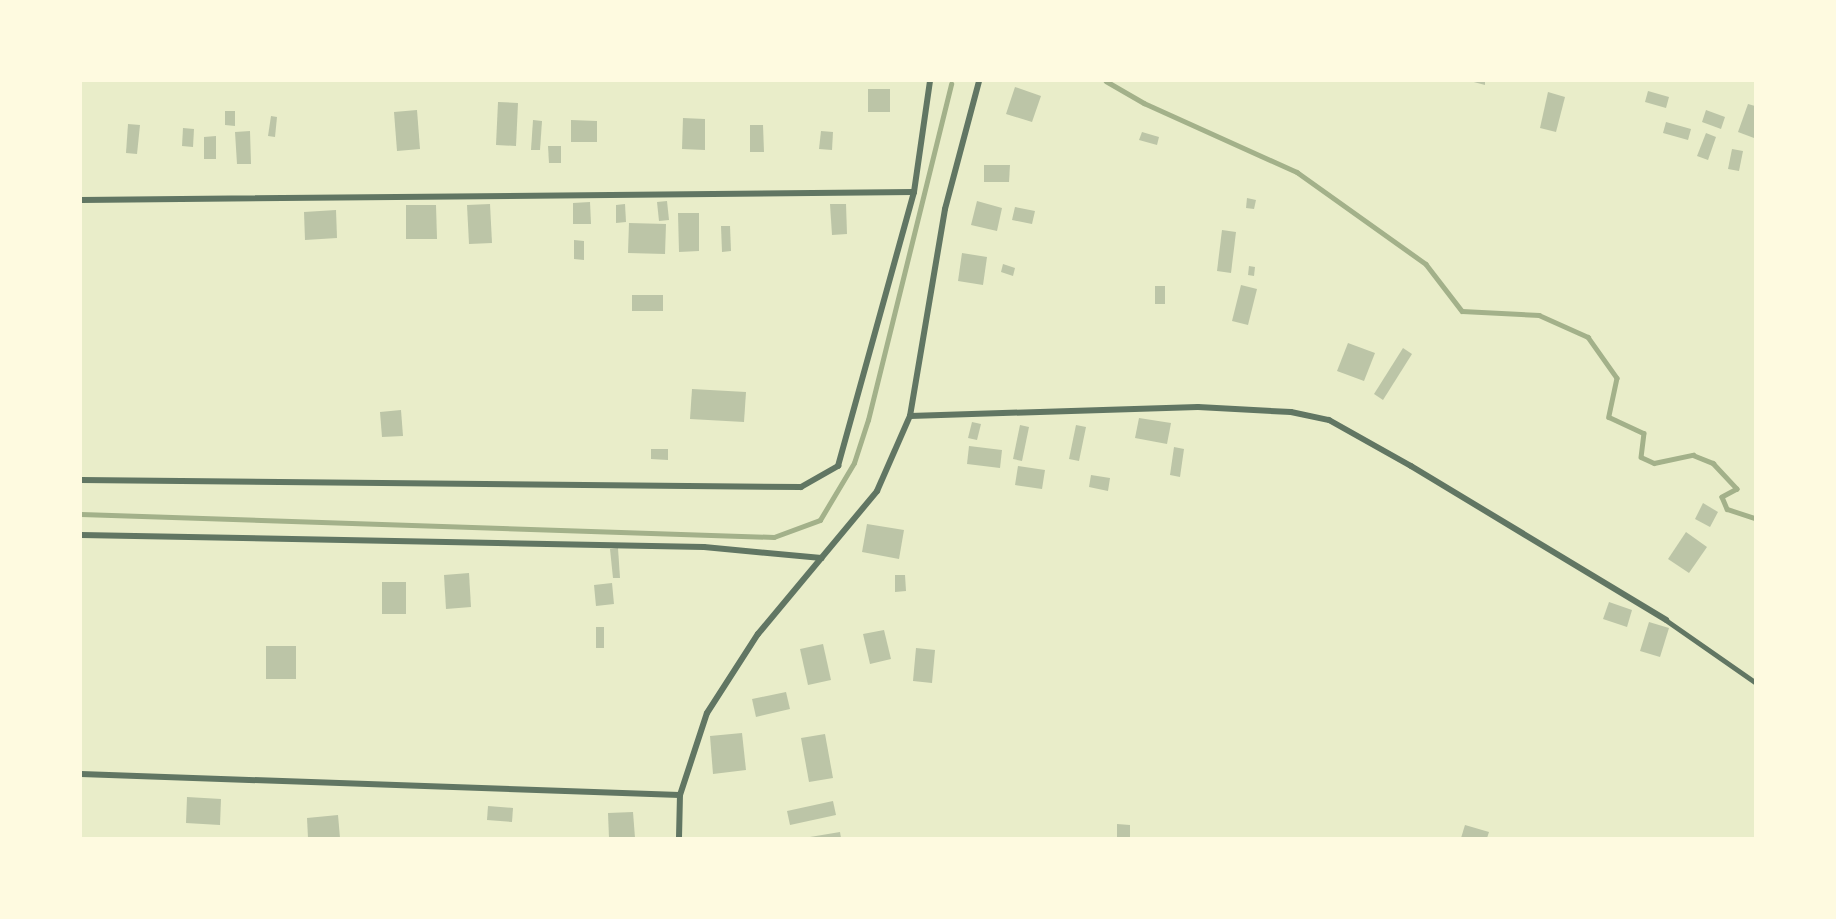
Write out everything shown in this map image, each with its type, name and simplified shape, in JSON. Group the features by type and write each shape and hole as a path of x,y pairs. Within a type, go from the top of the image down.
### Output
{"street":[{"path":"81,480 801,487 838,466 914,192 930,81"},
{"path":"679,838 680,795 706,713 758,634 877,491 910,416 945,208 979,81"},
{"path":"81,200 914,192"},
{"path":"910,416 1198,407 1291,411 1329,420 1411,466 1666,620"},
{"path":"81,535 704,547 821,558"},
{"path":"81,774 680,795"}],"lane":[{"path":"1666,620 1755,682"}],"building":[{"path":"1470,81 1485,81 1485,85"},
{"path":"1015,87 1041,96 1032,122 1006,114"},
{"path":"868,89 890,89 890,112 868,112"},
{"path":"1648,91 1669,97 1666,108 1645,102"},
{"path":"1548,92 1565,97 1556,132 1540,128"},
{"path":"498,102 518,103 516,146 496,145"},
{"path":"1748,104 1755,106 1754,138 1738,132"},
{"path":"417,110 420,149 397,151 394,112"},
{"path":"1706,110 1725,117 1721,129 1702,122"},
{"path":"225,111 235,111 235,126 225,125"},
{"path":"271,116 277,117 275,137 268,136"},
{"path":"683,118 705,119 705,150 682,149"},
{"path":"533,120 542,121 540,150 531,150"},
{"path":"571,120 597,121 597,142 571,142"},
{"path":"1666,122 1691,129 1688,140 1663,133"},
{"path":"128,124 140,125 137,154 126,153"},
{"path":"750,125 763,125 764,152 750,152"},
{"path":"183,128 194,129 193,147 182,146"},
{"path":"250,131 251,164 237,164 235,132"},
{"path":"821,131 833,132 832,150 819,149"},
{"path":"1142,132 1159,137 1157,145 1139,140"},
{"path":"1706,133 1716,137 1708,160 1697,156"},
{"path":"216,136 216,159 204,159 204,137"},
{"path":"548,146 561,146 561,163 549,163"},
{"path":"1732,149 1743,151 1739,171 1728,169"},
{"path":"984,165 1010,165 1009,182 984,182"},
{"path":"1247,198 1256,200 1254,209 1246,208"},
{"path":"667,201 669,220 659,221 657,202"},
{"path":"977,201 1002,208 997,231 971,225"},
{"path":"590,202 591,224 573,224 573,203"},
{"path":"490,204 492,243 469,244 467,205"},
{"path":"625,204 626,222 616,223 616,205"},
{"path":"830,204 846,204 847,234 832,235"},
{"path":"406,205 436,205 437,239 406,239"},
{"path":"1015,207 1035,211 1032,224 1012,220"},
{"path":"336,210 337,238 305,240 304,212"},
{"path":"678,213 699,213 699,251 679,252"},
{"path":"629,223 666,224 665,254 628,253"},
{"path":"721,226 730,226 731,251 722,252"},
{"path":"1222,230 1236,232 1231,273 1217,271"},
{"path":"574,240 584,241 584,260 574,259"},
{"path":"962,253 987,257 983,285 958,281"},
{"path":"1003,264 1015,268 1013,276 1001,272"},
{"path":"1249,266 1255,267 1254,276 1248,275"},
{"path":"1241,285 1257,289 1248,325 1232,321"},
{"path":"1155,286 1165,286 1165,304 1155,304"},
{"path":"632,295 663,295 663,311 632,311"},
{"path":"1348,343 1375,353 1364,381 1337,371"},
{"path":"1403,348 1412,354 1383,400 1374,394"},
{"path":"692,389 746,392 744,422 690,419"},
{"path":"401,410 403,436 382,437 380,412"},
{"path":"1139,418 1171,423 1167,444 1135,438"},
{"path":"972,422 981,424 977,440 968,438"},
{"path":"1020,425 1029,427 1022,461 1013,459"},
{"path":"1076,425 1086,427 1079,461 1069,459"},
{"path":"969,446 1002,450 1000,468 967,464"},
{"path":"1174,447 1184,449 1180,477 1170,475"},
{"path":"651,449 668,449 668,460 651,459"},
{"path":"1018,466 1045,470 1042,489 1015,485"},
{"path":"1091,475 1110,478 1108,491 1089,487"},
{"path":"1703,503 1718,512 1710,527 1695,519"},
{"path":"867,524 904,530 899,559 862,552"},
{"path":"1686,532 1707,547 1689,573 1668,559"},
{"path":"618,548 620,578 613,578 610,549"},
{"path":"469,573 471,607 446,609 444,575"},
{"path":"895,575 905,575 906,591 895,592"},
{"path":"382,582 406,582 406,614 382,614"},
{"path":"612,583 614,604 596,606 594,585"},
{"path":"1609,602 1632,610 1627,627 1603,619"},
{"path":"1649,622 1669,628 1660,657 1640,651"},
{"path":"596,627 604,627 604,648 596,648"},
{"path":"884,630 891,659 870,664 863,634"},
{"path":"823,644 831,680 808,685 800,649"},
{"path":"266,646 296,646 296,679 266,679"},
{"path":"916,648 935,650 932,683 913,681"},
{"path":"786,692 790,709 756,717 752,699"},
{"path":"742,733 746,770 713,774 710,736"},
{"path":"825,734 833,778 809,782 801,738"},
{"path":"187,797 221,799 220,825 186,823"},
{"path":"833,801 836,815 790,825 787,811"},
{"path":"488,806 513,808 512,822 487,820"},
{"path":"633,812 635,838 609,838 608,813"},
{"path":"338,815 340,838 308,838 307,818"},
{"path":"1117,824 1130,825 1130,838 1117,838"},
{"path":"1465,825 1489,832 1487,838 1461,838"},
{"path":"840,832 841,838 810,838 810,837"}],"waterway":[{"path":"1106,81 1144,103 1297,172 1426,264 1462,311 1539,315 1588,337 1617,378 1609,417 1644,433 1641,457 1654,463 1693,455 1713,463 1737,489 1722,497 1727,509 1755,518"},
{"path":"81,514 774,537 820,520 854,463 868,420 951,84"}]}
